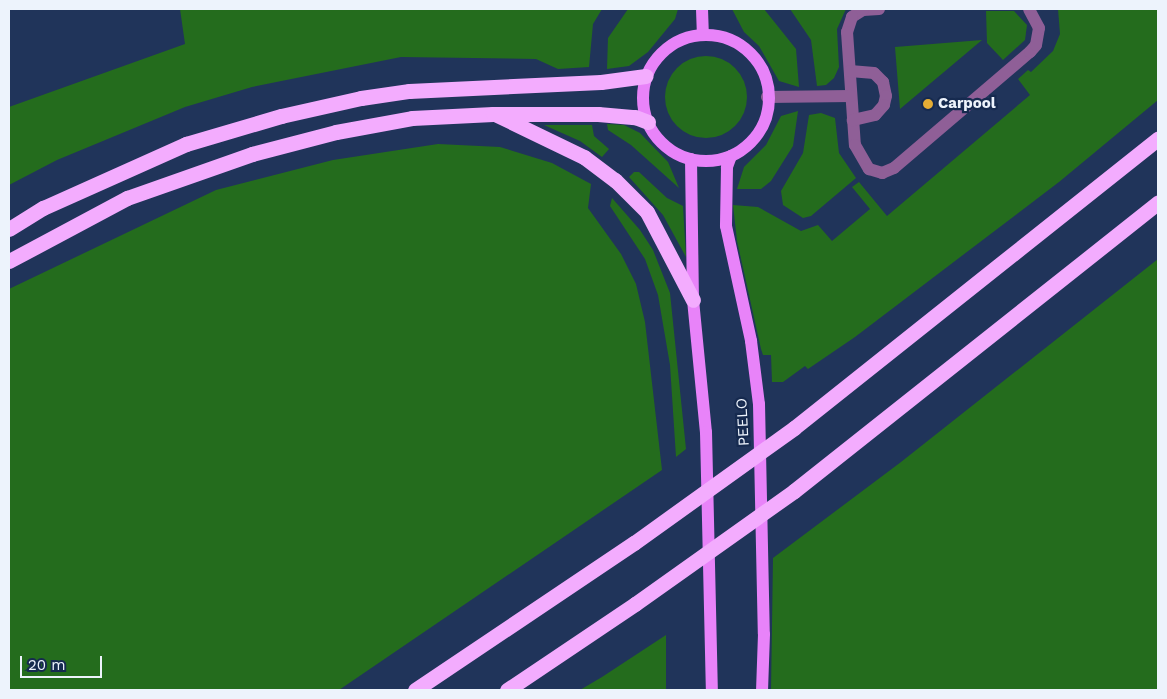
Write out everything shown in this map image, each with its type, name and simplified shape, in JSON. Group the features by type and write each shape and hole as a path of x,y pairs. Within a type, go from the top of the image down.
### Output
{"highway":[{"path":"9,229 43,208 186,144 281,116 361,98 409,91 601,82 646,76"},
{"path":"493,114 584,157 615,180 647,212 693,300"},
{"path":"9,261 127,198 252,154 336,132 412,118 493,114 598,114 635,117 648,122"},
{"path":"415,690 634,543 794,428 1158,138"},
{"path":"508,690 635,604 794,491 1158,202"}],"main road":[{"path":"702,9 703,34"},
{"path":"703,34 728,38 748,50 761,66 767,97 766,113 759,130 747,145 731,156 712,161 691,159 674,152 658,139 648,122 643,105 646,76 666,50 680,40 703,34"},
{"name":"PEELO","path":"731,156 727,167 726,226 751,341 759,404 764,634 762,690"},
{"path":"691,159 693,300 706,432 712,690"}],"lane":[{"path":"878,9 863,10 848,25 855,145 868,169 882,174 894,168 1036,45 1039,28 1029,9"},
{"path":"850,71 874,73 883,82 886,96 884,105 875,115 853,120"},
{"path":"767,97 851,96"}],"green space":[{"path":"180,9 602,9 593,24 589,67 558,69 536,59 401,57 252,87 185,107 57,160 9,185 9,107 185,44"},
{"path":"628,9 678,9 675,19 648,52 629,66 607,69 608,38"},
{"path":"732,9 764,9 796,49 799,87 779,81 759,46 744,32"},
{"path":"790,9 846,9 837,29 839,67 834,78 826,85 817,86 811,40"},
{"path":"1058,9 1158,9 1158,100 1059,182 855,337 808,369 805,366 783,382 772,382 771,355 763,355 761,349 737,241 733,205 758,207 801,231 818,225 832,241 870,209 852,187 859,182 887,216 1030,95 1018,79 1028,70 1031,72 1053,51 1060,34"},
{"path":"986,11 1014,11 1027,25 1025,40 1003,60 987,43"},
{"path":"982,40 900,109 895,47"},
{"path":"706,56 722,59 735,68 744,81 747,97 744,113 735,126 722,135 706,138 690,135 677,126 668,113 665,97 668,81 677,68 690,59"},
{"path":"798,111 793,146 771,181 761,189 737,189 744,167 766,145 781,116"},
{"path":"821,113 835,118 839,153 856,178 811,216 803,218 783,205 781,191 803,153 809,115"},
{"path":"607,124 624,125 640,133 668,162 679,188 631,145 608,130"},
{"path":"544,125 592,125 594,136 609,149 602,157 580,141"},
{"path":"438,144 500,147 552,163 591,184 588,208 621,254 636,284 645,322 662,470 339,690 9,690 9,289 216,190 333,160"},
{"path":"634,172 639,172 667,198 683,206 686,257 663,215 629,177"},
{"path":"612,198 640,230 653,250 670,293 686,449 676,457 670,365 658,295 645,259 610,206"},
{"path":"1158,259 1158,690 771,690 773,558 901,462"},
{"path":"666,635 666,690 580,690 602,677"}],"place":[{"name":"Carpool","path":"928,104"}]}
